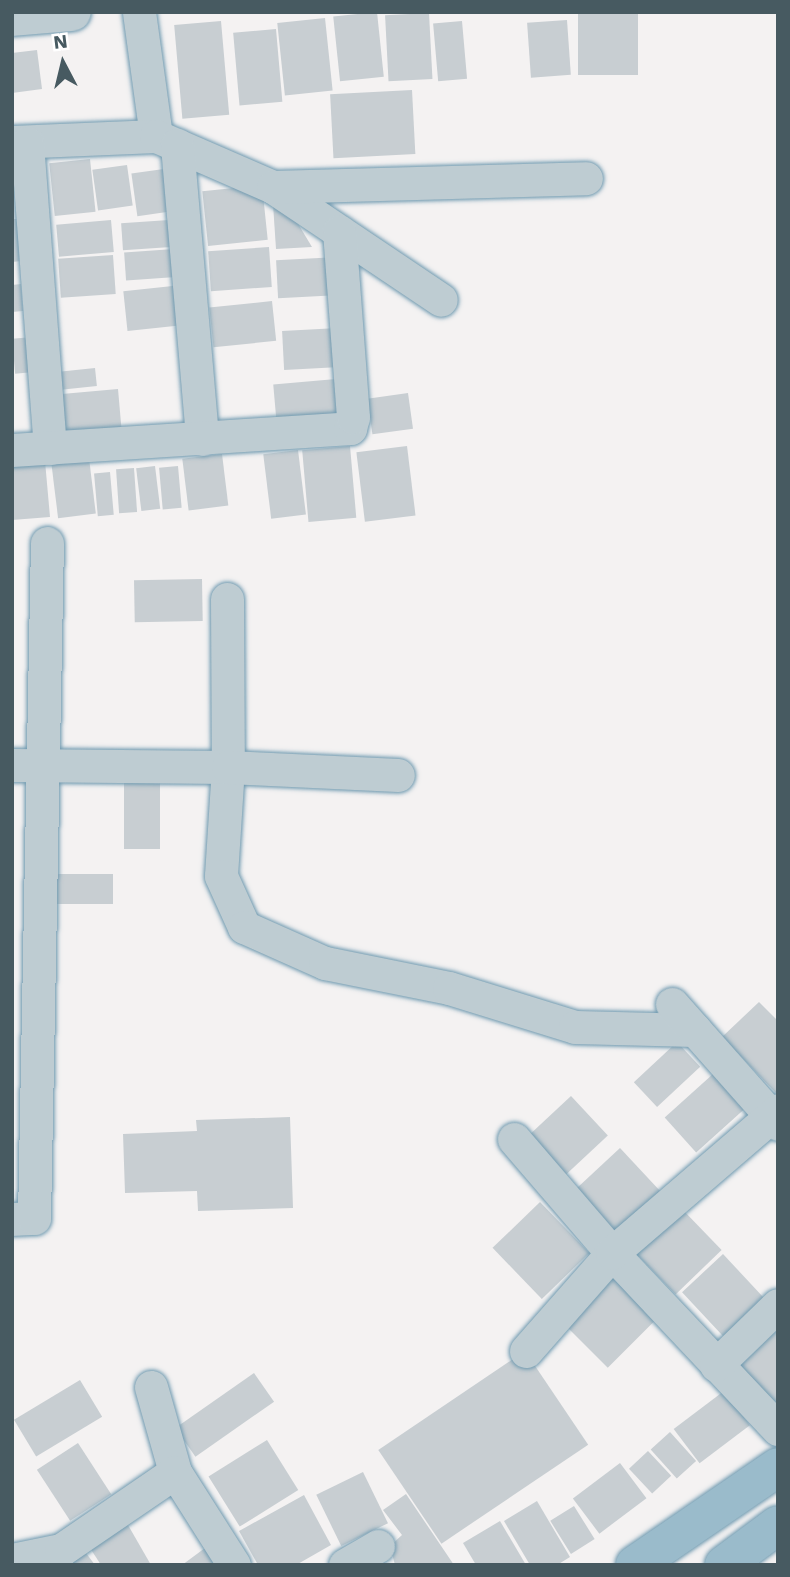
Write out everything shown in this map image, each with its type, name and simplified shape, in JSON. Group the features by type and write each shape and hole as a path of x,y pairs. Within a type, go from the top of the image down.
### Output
{"highway":[{"path":"635,1565 778,1467"},
{"path":"725,1564 778,1525"}],"street":[{"path":"12,18 72,12"},
{"path":"139,12 166,140 202,439"},
{"path":"50,447 20,143 166,140 273,187 442,300"},
{"path":"273,187 586,178"},
{"path":"12,450 350,428 353,418 339,233"},
{"path":"12,1219 33,1218 27,766 47,542"},
{"path":"227,599 228,767 221,876 244,927 325,963 449,988 575,1027 695,1030"},
{"path":"27,766 228,767 398,775"},
{"path":"526,1350 612,1253 776,1117 672,1004"},
{"path":"514,1139 612,1253 778,1429"},
{"path":"716,1365 778,1305"},
{"path":"151,1387 175,1472 234,1565"},
{"path":"12,1560 61,1550 175,1472"},
{"path":"345,1565 377,1546"}],"building":[{"path":"377,12 384,77 340,81 333,17"},
{"path":"578,12 638,12 638,75 578,75"},
{"path":"429,13 432,79 389,81 385,15"},
{"path":"325,18 333,91 285,96 277,23"},
{"path":"567,20 571,75 531,78 527,23"},
{"path":"221,21 229,115 182,119 174,25"},
{"path":"462,21 467,79 438,81 433,24"},
{"path":"276,29 282,102 240,105 233,33"},
{"path":"37,50 42,89 12,93 12,53"},
{"path":"412,90 415,154 333,158 330,94"},
{"path":"90,159 96,212 55,216 49,163"},
{"path":"127,165 133,206 98,210 92,170"},
{"path":"171,168 177,211 137,216 131,174"},
{"path":"262,185 268,240 208,246 202,191"},
{"path":"273,204 294,217 312,247 276,249"},
{"path":"12,219 18,219 21,261 12,262"},
{"path":"111,220 114,252 59,257 56,225"},
{"path":"169,220 171,247 123,250 121,223"},
{"path":"269,247 272,287 211,291 208,251"},
{"path":"174,249 176,277 126,280 124,252"},
{"path":"113,255 116,294 61,298 58,259"},
{"path":"338,257 340,295 278,298 276,260"},
{"path":"21,284 23,311 12,312 12,285"},
{"path":"182,285 186,325 128,331 123,291"},
{"path":"272,301 276,341 214,347 209,308"},
{"path":"338,328 340,367 284,370 282,331"},
{"path":"33,337 36,372 15,374 12,339"},
{"path":"95,368 97,386 61,390 59,372"},
{"path":"336,379 340,421 277,426 273,384"},
{"path":"118,389 122,435 63,440 59,394"},
{"path":"408,393 413,429 372,434 367,399"},
{"path":"350,446 356,518 308,522 302,450"},
{"path":"407,446 416,515 365,522 356,452"},
{"path":"298,450 306,515 271,519 263,454"},
{"path":"222,454 228,506 189,510 182,459"},
{"path":"89,458 96,514 58,518 51,463"},
{"path":"45,461 50,517 12,520 12,465"},
{"path":"155,466 160,509 141,511 136,468"},
{"path":"178,466 182,508 163,509 159,468"},
{"path":"134,468 137,512 119,513 116,469"},
{"path":"110,472 114,515 98,516 94,473"},
{"path":"202,579 203,621 135,622 134,580"},
{"path":"124,782 160,782 160,849 124,849"},
{"path":"53,874 113,874 113,904 53,904"},
{"path":"759,1002 778,1021 778,1095 722,1037"},
{"path":"677,1042 700,1067 657,1107 634,1082"},
{"path":"713,1074 744,1109 696,1152 665,1117"},
{"path":"571,1096 608,1135 565,1176 528,1136"},
{"path":"290,1117 293,1208 198,1211 197,1191 125,1193 123,1134 197,1131 196,1120"},
{"path":"620,1148 666,1197 613,1246 567,1197"},
{"path":"540,1202 589,1253 542,1299 493,1248"},
{"path":"682,1209 722,1250 676,1294 636,1253"},
{"path":"723,1254 765,1299 724,1338 682,1292"},
{"path":"612,1266 661,1315 608,1368 559,1319"},
{"path":"776,1331 778,1333 778,1405 740,1366"},
{"path":"525,1351 588,1445 441,1544 378,1450"},
{"path":"254,1373 274,1402 195,1457 175,1428"},
{"path":"80,1380 102,1417 36,1457 14,1420"},
{"path":"724,1391 750,1425 700,1463 674,1429"},
{"path":"670,1432 696,1461 677,1478 651,1449"},
{"path":"267,1440 298,1490 240,1527 208,1477"},
{"path":"78,1443 111,1494 70,1521 37,1470"},
{"path":"648,1451 671,1476 652,1494 629,1469"},
{"path":"620,1463 646,1498 599,1534 573,1499"},
{"path":"363,1472 388,1523 341,1546 316,1495"},
{"path":"406,1494 454,1565 395,1565 390,1546 402,1535 383,1510"},
{"path":"304,1495 331,1545 296,1565 258,1565 239,1531"},
{"path":"537,1501 570,1557 557,1565 530,1565 504,1521"},
{"path":"574,1506 595,1539 571,1554 550,1521"},
{"path":"500,1521 526,1565 476,1565 463,1543"},
{"path":"128,1525 151,1565 101,1565 90,1548"},
{"path":"205,1548 217,1565 182,1565"},
{"path":"86,1553 95,1565 69,1565"}]}
